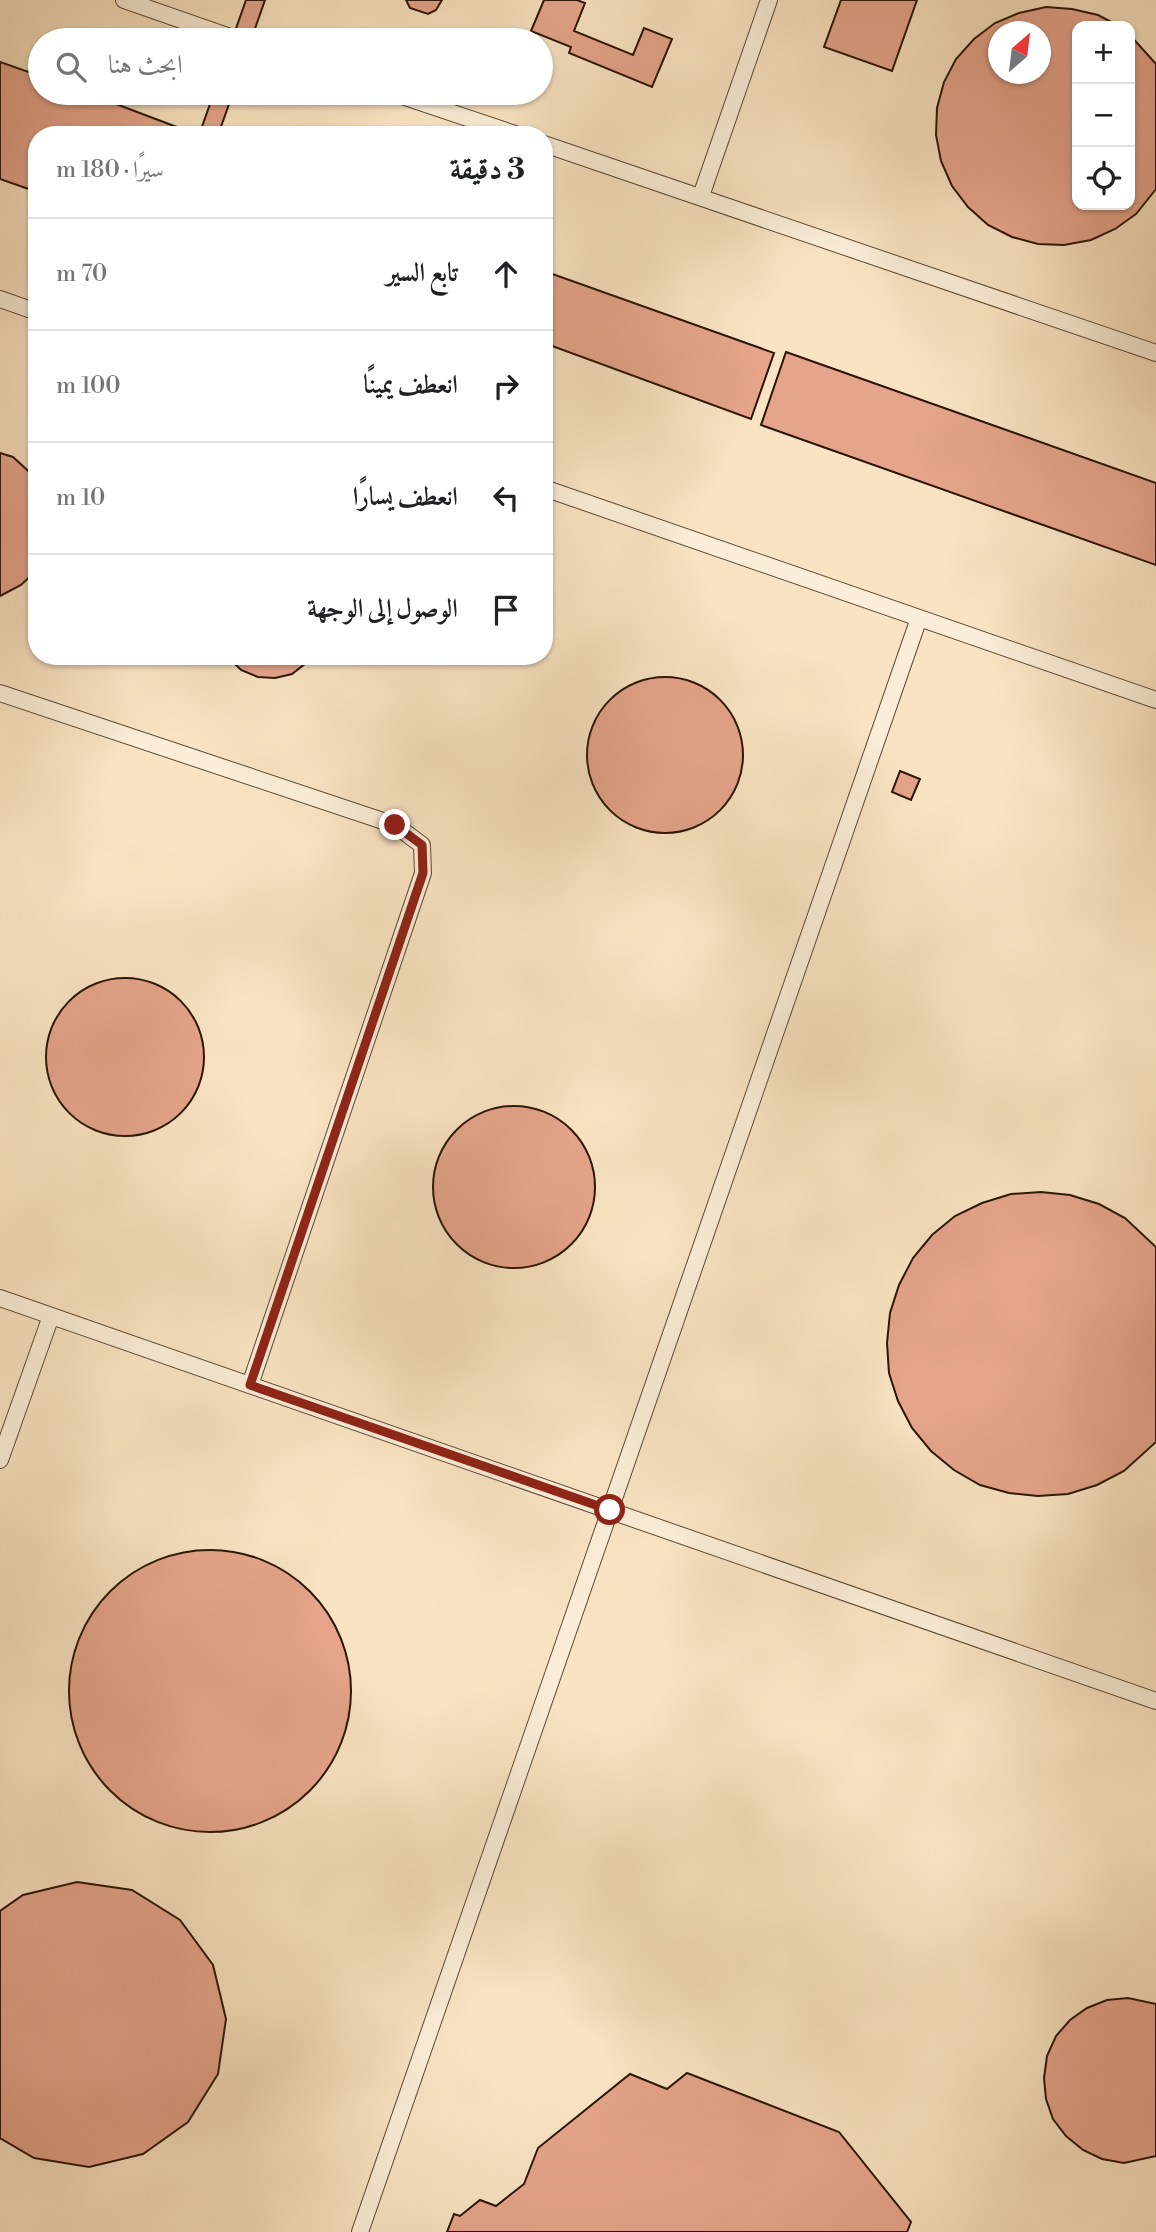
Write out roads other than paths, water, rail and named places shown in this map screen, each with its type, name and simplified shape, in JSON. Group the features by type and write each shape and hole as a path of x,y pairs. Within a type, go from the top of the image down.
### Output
{"lane":[{"path":"124,0 204,28"},
{"path":"701,196 769,0"},
{"path":"429,105 491,126"},
{"path":"553,147 1156,353"},
{"path":"0,299 28,309"},
{"path":"553,491 1156,700"},
{"path":"360,2232 919,618"},
{"path":"0,694 395,825 422,845 423,873 250,1385"},
{"path":"0,1298 1156,1701"},
{"path":"0,1461 51,1316"}]}
